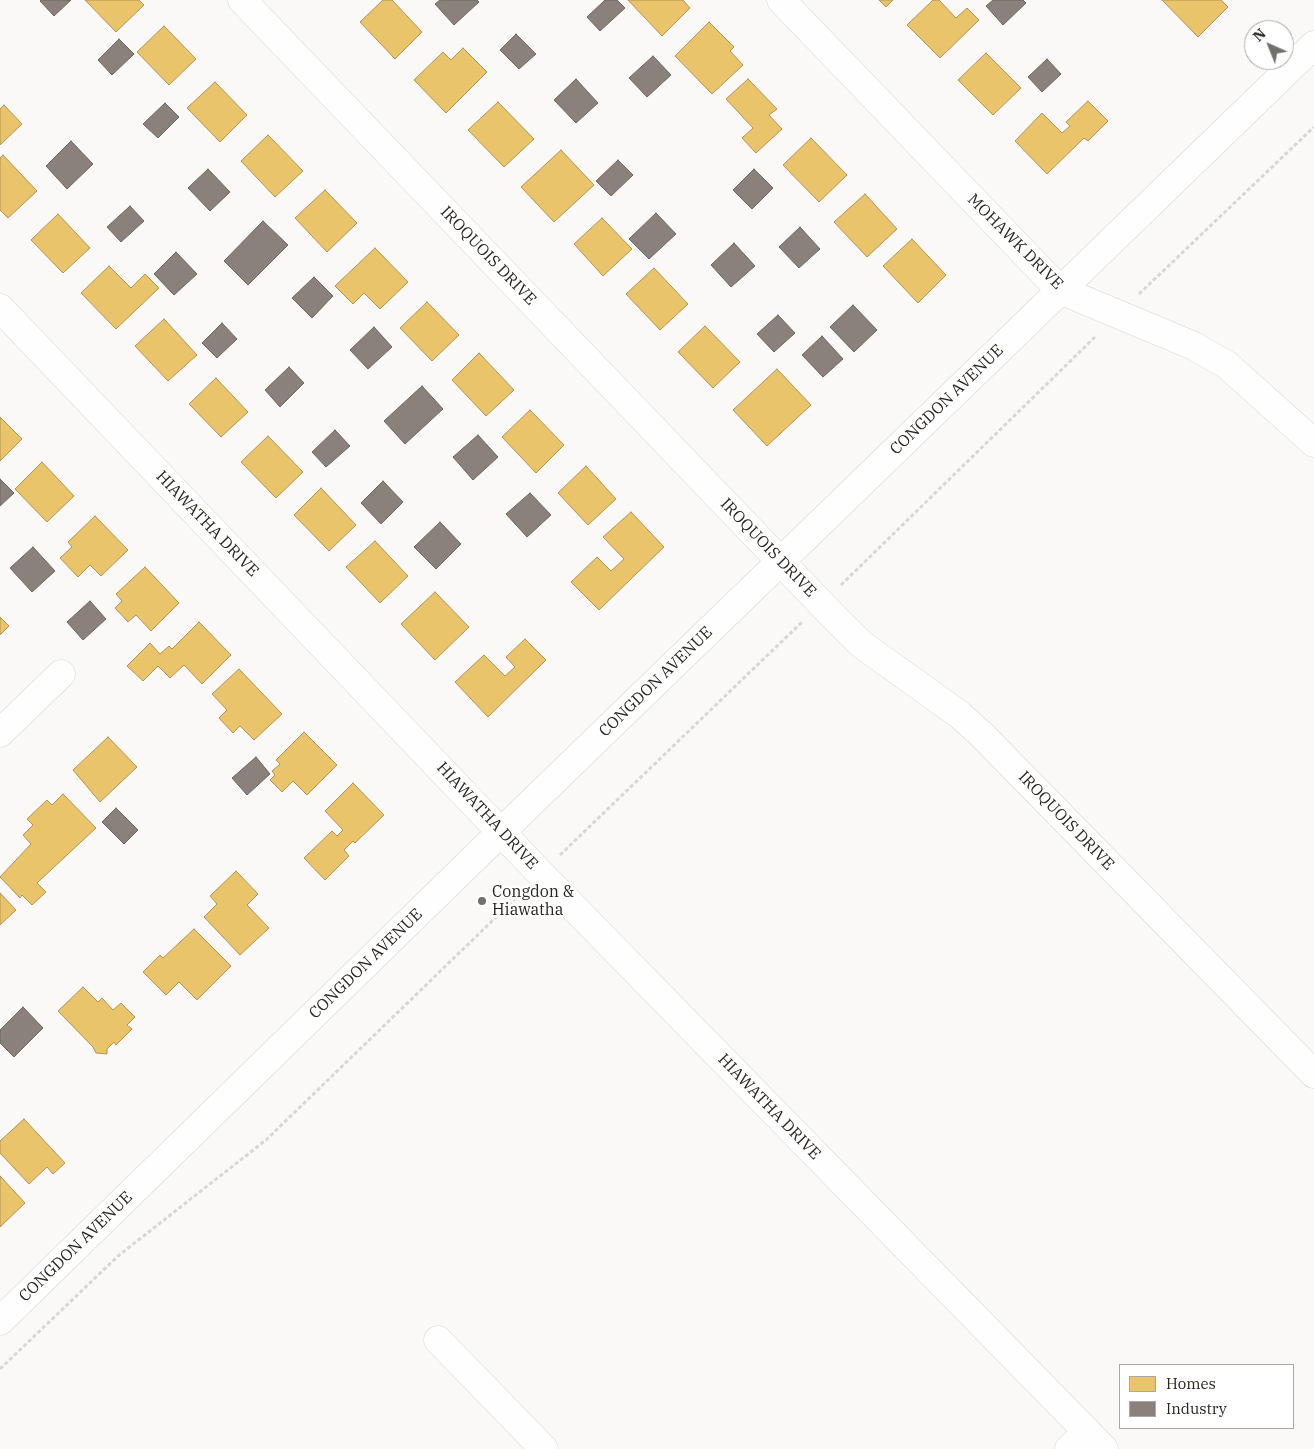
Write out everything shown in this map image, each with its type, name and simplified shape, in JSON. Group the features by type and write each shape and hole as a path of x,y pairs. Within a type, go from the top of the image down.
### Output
{"street":[{"name":"IROQUOIS DRIVE","path":"242,0 862,644 960,715 982,735 1314,1074"},
{"name":"MOHAWK DRIVE","path":"781,0 1060,290 1194,346 1227,365 1314,443"},
{"name":"CONGDON AVENUE","path":"0,1320 114,1212 502,831 1314,45"},
{"name":"HIAWATHA DRIVE","path":"0,308 1087,1443"},
{"path":"0,733 61,674"},
{"path":"438,1340 544,1449"}],"path":[{"path":"1137,296 1314,127"},
{"path":"836,589 1093,339"},
{"path":"561,854 803,621"},
{"path":"0,1369 118,1256 266,1140 518,896"}],"building: Homes":[{"path":"85,0 139,0 144,5 116,32"},
{"path":"383,0 392,0 422,32 395,59 360,22"},
{"path":"628,0 683,0 690,8 662,36"},
{"path":"879,0 893,0 886,7"},
{"path":"933,0 939,0 956,18 967,8 979,20 940,58 907,25"},
{"path":"1162,0 1221,0 1228,7 1198,37"},
{"path":"709,22 734,47 730,51 743,65 712,94 675,56"},
{"path":"164,26 196,59 169,85 137,52"},
{"path":"463,48 487,72 446,113 414,80 443,52 451,60"},
{"path":"986,53 1021,88 993,115 958,80"},
{"path":"748,79 777,109 769,115 782,129 756,153 742,138 753,128 726,99"},
{"path":"215,82 247,115 220,142 187,108"},
{"path":"1088,101 1108,121 1088,141 1084,138 1047,174 1015,141 1042,113 1062,133 1070,126 1066,122"},
{"path":"498,102 534,139 504,167 468,130"},
{"path":"4,105 22,124 0,145 0,109"},
{"path":"268,135 303,171 275,197 241,161"},
{"path":"811,138 847,175 819,202 783,165"},
{"path":"561,150 594,185 554,222 521,187"},
{"path":"3,155 37,191 8,218 0,210 0,158"},
{"path":"325,190 357,223 327,252 295,218"},
{"path":"865,194 897,229 867,257 834,222"},
{"path":"58,214 90,248 63,273 31,240"},
{"path":"602,218 632,249 603,276 574,244"},
{"path":"912,239 946,275 918,303 883,266"},
{"path":"375,248 408,282 380,309 364,293 353,304 335,286"},
{"path":"109,266 131,288 145,274 159,288 116,329 81,293"},
{"path":"654,268 688,304 660,330 626,294"},
{"path":"427,302 459,335 432,361 400,328"},
{"path":"164,319 197,355 168,381 135,346"},
{"path":"705,326 740,362 713,388 678,352"},
{"path":"479,353 514,390 486,416 452,380"},
{"path":"777,369 811,405 767,446 733,410"},
{"path":"216,378 248,412 221,437 189,404"},
{"path":"530,410 564,445 536,473 502,437"},
{"path":"0,417 22,439 0,461"},
{"path":"268,436 303,472 276,498 241,462"},
{"path":"42,462 74,496 47,522 15,489"},
{"path":"586,466 616,499 588,525 558,493"},
{"path":"321,488 356,525 329,551 294,515"},
{"path":"631,512 664,547 599,610 571,582 597,557 611,571 624,559 603,537"},
{"path":"95,516 128,550 101,576 90,565 78,577 60,558 72,547 68,542"},
{"path":"375,541 408,576 380,603 346,567"},
{"path":"145,567 179,603 151,631 136,615 128,622 115,608 122,601 116,594"},
{"path":"435,592 469,627 435,660 401,624"},
{"path":"0,617 9,626 0,635"},
{"path":"199,622 231,655 202,684 184,665 170,678 158,666 143,681 127,666 150,643 160,654 169,646 172,649"},
{"path":"525,639 546,660 488,717 455,682 484,655 505,676 515,667 506,657"},
{"path":"239,669 282,714 254,740 240,726 233,733 219,718 227,710 212,694"},
{"path":"304,732 337,765 307,795 293,781 282,792 270,780 275,775 272,771 280,764 276,760"},
{"path":"108,737 137,767 100,802 73,770"},
{"path":"353,783 384,815 355,843 353,841 344,850 349,856 325,880 304,858 332,831 337,836 343,830 325,811"},
{"path":"63,794 96,828 37,883 46,892 32,905 22,895 20,898 0,877 31,844 23,835 33,825 27,819 47,800 52,805"},
{"path":"236,871 258,894 247,905 269,928 240,955 204,917 217,904 210,896"},
{"path":"0,893 16,910 0,925"},
{"path":"194,929 231,966 197,1000 179,982 166,995 143,972 160,955 163,958"},
{"path":"83,987 98,1002 102,998 113,1010 121,1003 135,1017 127,1025 132,1029 116,1045 114,1042 107,1049 107,1054 96,1053 93,1047 58,1011"},
{"path":"24,1119 65,1163 53,1174 47,1167 29,1184 0,1153 0,1141"},
{"path":"0,1176 25,1203 0,1227"}],"building: Industry":[{"path":"41,0 71,0 54,16"},
{"path":"440,0 477,0 479,2 454,25 435,4"},
{"path":"605,0 617,0 625,8 600,31 587,17"},
{"path":"993,0 1023,0 1026,3 1003,25 986,6"},
{"path":"516,34 536,54 519,69 500,50"},
{"path":"119,39 134,54 112,75 98,60"},
{"path":"653,56 671,75 647,97 629,78"},
{"path":"1047,59 1061,74 1042,92 1028,77"},
{"path":"576,79 598,103 576,123 554,100"},
{"path":"165,103 179,117 158,138 143,124"},
{"path":"71,141 93,164 67,189 46,166"},
{"path":"618,160 633,175 611,196 596,181"},
{"path":"208,169 230,192 210,211 188,188"},
{"path":"754,169 773,188 752,209 733,190"},
{"path":"130,206 144,221 121,242 107,227"},
{"path":"656,213 676,234 649,259 629,239"},
{"path":"263,221 288,245 248,285 224,261"},
{"path":"800,227 820,249 799,268 779,247"},
{"path":"734,243 755,266 731,287 711,265"},
{"path":"176,252 197,274 174,295 154,274"},
{"path":"314,277 333,296 312,318 292,298"},
{"path":"853,305 877,330 854,352 830,327"},
{"path":"778,315 795,333 774,352 757,334"},
{"path":"222,323 237,339 217,358 202,343"},
{"path":"374,327 392,347 368,369 350,350"},
{"path":"822,336 843,359 823,377 802,355"},
{"path":"289,367 304,383 280,407 265,390"},
{"path":"422,386 443,409 405,444 384,421"},
{"path":"335,430 350,446 326,467 312,452"},
{"path":"478,435 498,457 473,480 453,457"},
{"path":"0,479 14,493 0,506"},
{"path":"383,481 403,502 381,524 361,503"},
{"path":"530,493 551,515 527,537 506,514"},
{"path":"440,522 461,544 436,569 414,547"},
{"path":"33,547 55,571 32,592 10,568"},
{"path":"90,601 106,619 83,640 67,622"},
{"path":"256,757 270,774 247,795 232,778"},
{"path":"116,808 138,830 124,844 102,822"},
{"path":"23,1007 43,1028 14,1057 0,1043 0,1030"}],"place":[{"name":"Congdon & Hiawatha","path":"482,901"}]}
